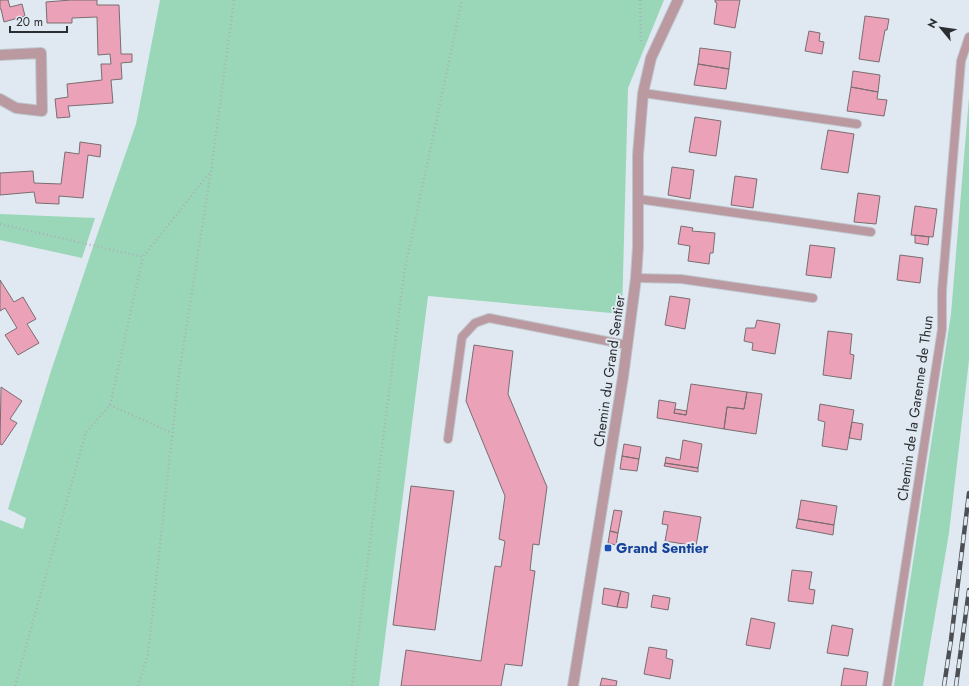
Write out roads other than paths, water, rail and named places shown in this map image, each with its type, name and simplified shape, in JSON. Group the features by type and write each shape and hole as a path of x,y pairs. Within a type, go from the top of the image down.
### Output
{"street":[{"name":"Chemin du Grand Sentier","path":"573,686 623,377 636,278 638,247 638,155 643,93 651,58 678,0"},
{"path":"0,54 41,53 42,110 16,108 0,99"}],"lane":[{"name":"Chemin de la Garenne de Thun","path":"887,686 942,329 942,291 961,61 969,37"},
{"path":"643,93 857,124"},
{"path":"638,199 871,232"},
{"path":"636,278 681,279 813,298"},
{"path":"448,439 462,337 475,323 489,318 627,345"}],"railway":[{"path":"944,686 969,493"},
{"path":"956,686 969,590"}],"place":[{"name":"Grand Sentier","path":"608,548"}]}
